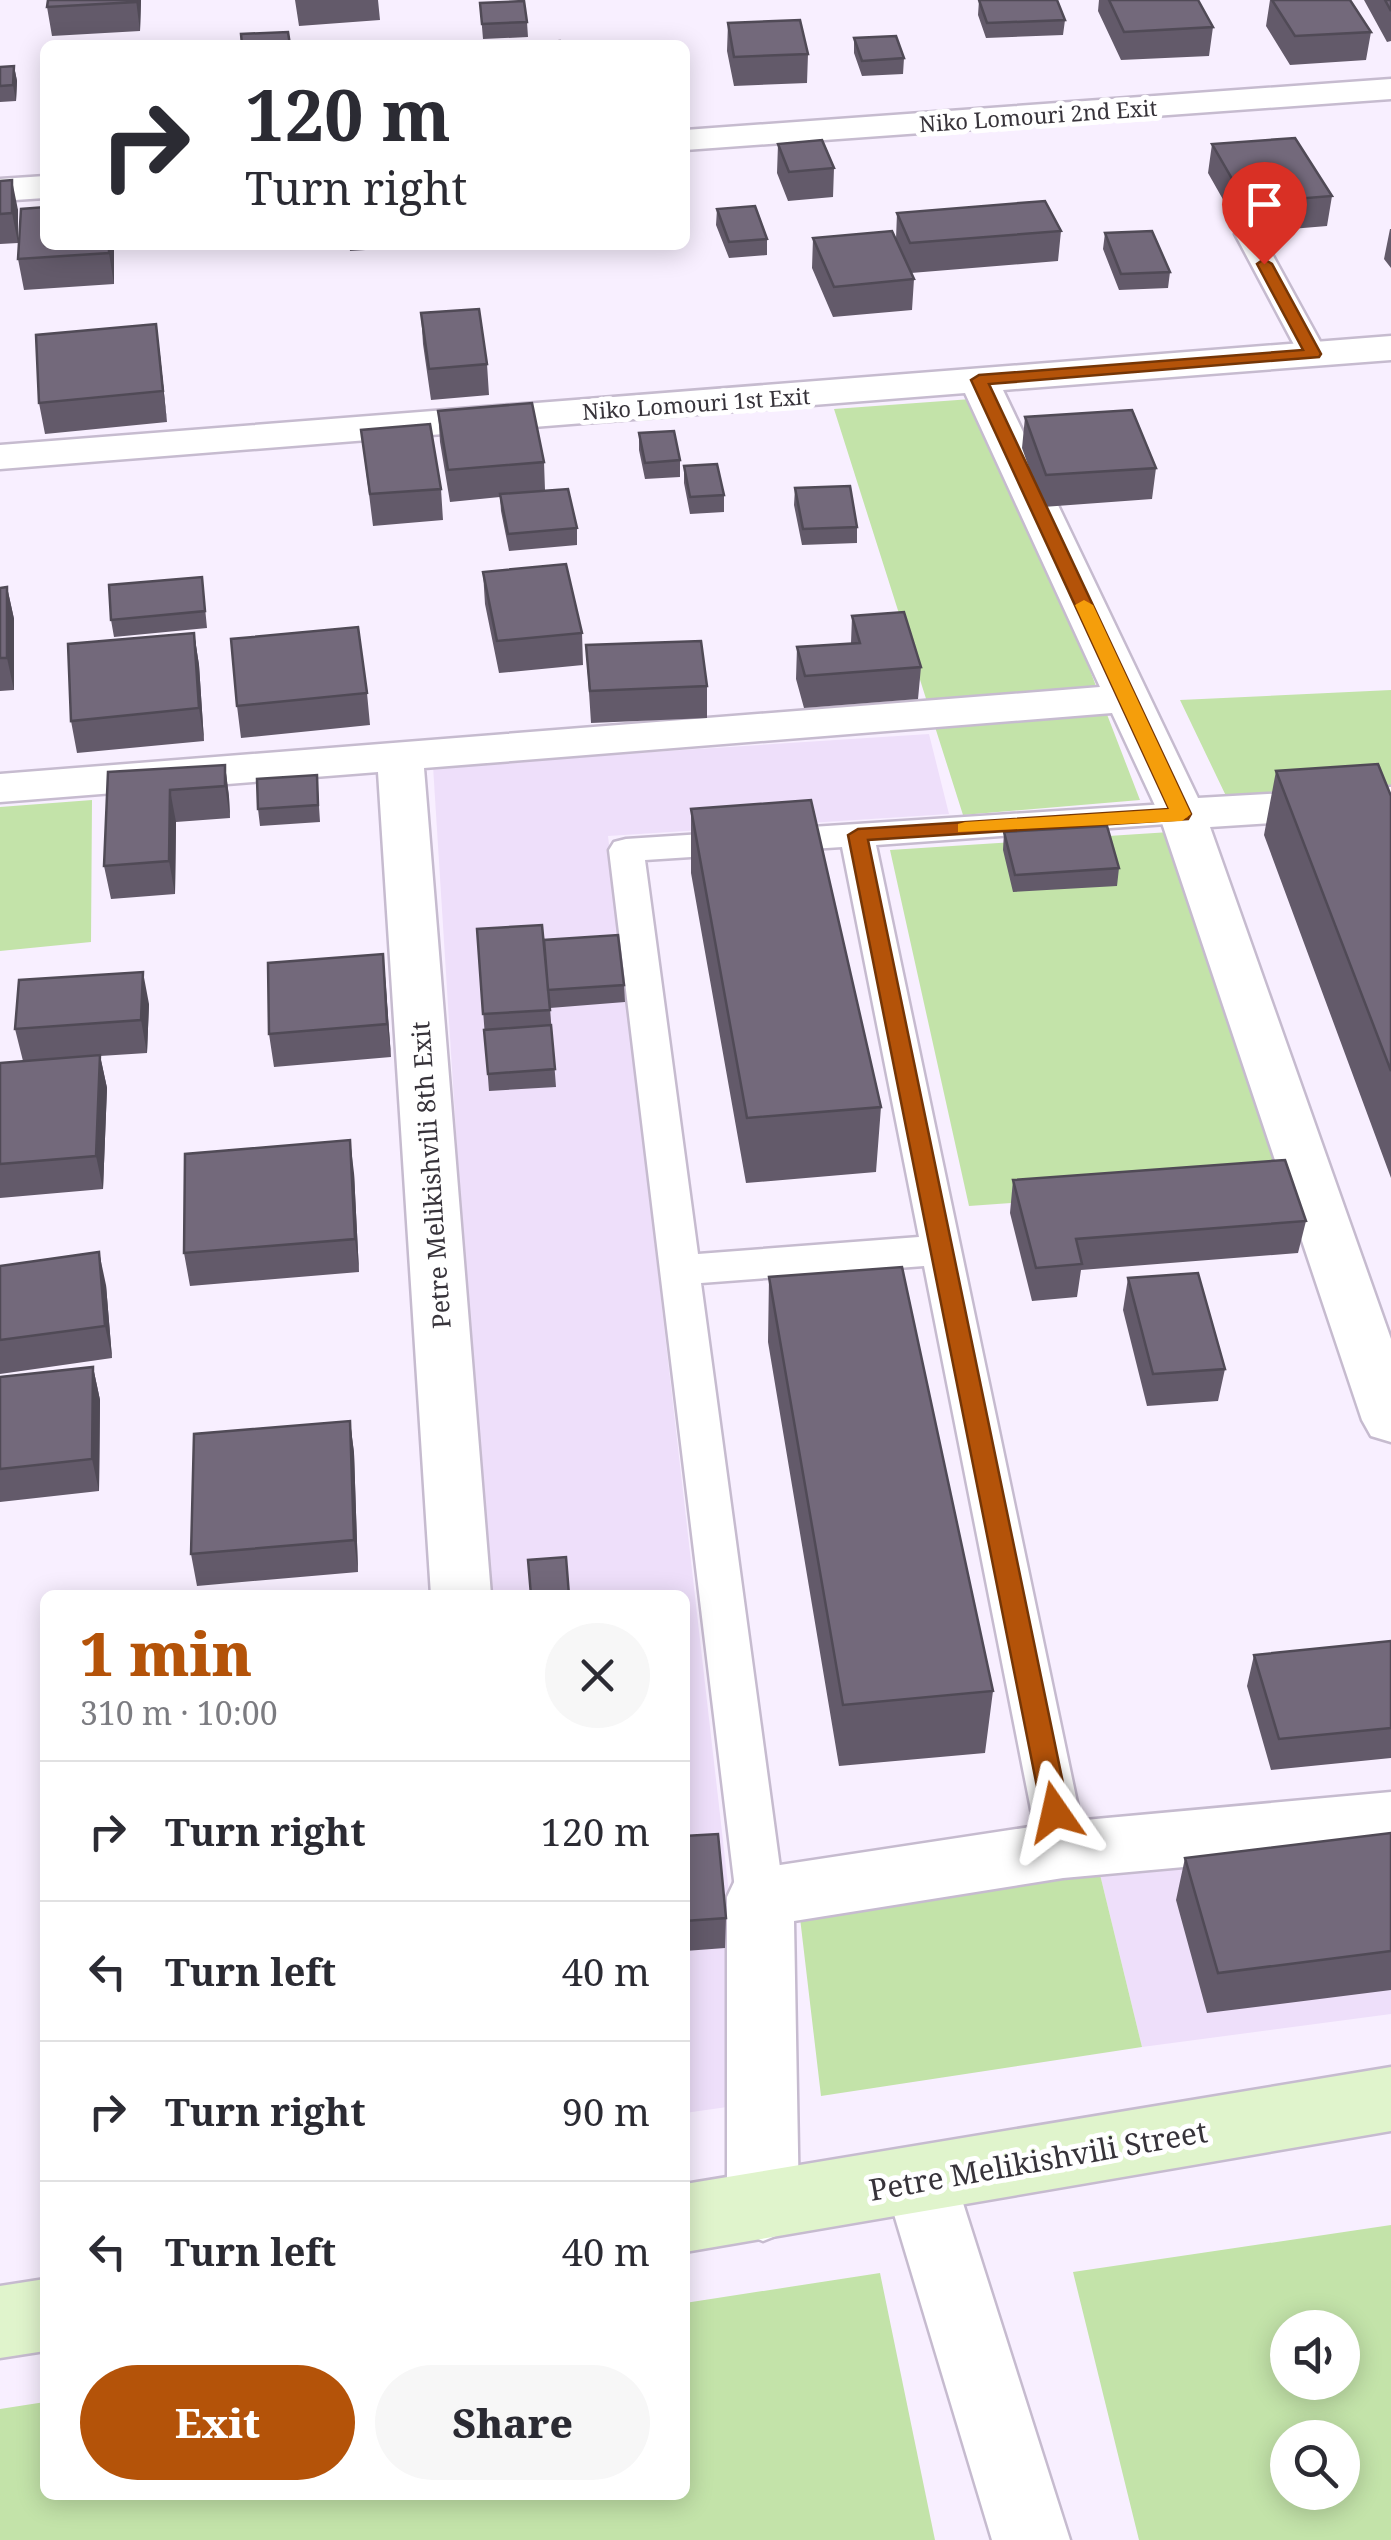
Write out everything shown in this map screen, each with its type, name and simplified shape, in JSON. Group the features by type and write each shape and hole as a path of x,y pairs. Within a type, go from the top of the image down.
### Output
{"street":[{"name":"Niko Lomouri 2nd Exit","path":"690,140 1391,88"},
{"path":"0,190 40,187"},
{"name":"Niko Lomouri 1st Exit","path":"0,457 1391,348"},
{"path":"979,380 1182,814 1391,1420"},
{"path":"0,788 1127,698"},
{"name":"Petre Melikishvili 8th Exit","path":"400,756 461,1590"},
{"path":"1182,814 1391,801"},
{"path":"763,2206 760,1897 1063,1850 1391,1820"},
{"name":"Petre Melikishvili Street","path":"690,2217 920,2182 1391,2099"},
{"path":"920,2182 1031,2540"},
{"path":"0,2322 40,2316"}],"lane":[{"path":"1248,234 1313,354"},
{"path":"760,1897 626,850 1182,814"},
{"path":"858,835 1063,1850"},
{"path":"680,1270 941,1250"}],"shaded area":[{"path":"929,734 949,814 608,836 741,1998 727,2107 690,2112 690,1590 485,1590 433,766"},
{"path":"1391,1832 1391,2014 1142,2047 1095,1854"}],"green space":[{"path":"985,398 1140,800 963,815 834,409"},
{"path":"1391,690 1391,788 1227,798 1180,700"},
{"path":"92,800 91,942 0,951 0,807"},
{"path":"1170,832 1287,1184 969,1206 890,850"},
{"path":"1095,1854 1142,2047 821,2096 798,1901"},
{"path":"1391,2225 1391,2540 1139,2540 1073,2272"},
{"path":"880,2273 935,2540 0,2540 0,2409 40,2403 40,2500 690,2500 690,2302"}],"building":[{"path":"48,0 136,0 136,2 47,7"},
{"path":"979,0 1057,0 1065,20 987,23"},
{"path":"1109,0 1198,0 1213,27 1124,32"},
{"path":"1272,0 1350,0 1371,32 1295,36"},
{"path":"524,1 527,22 482,24 480,3"},
{"path":"800,20 808,54 734,57 728,23"},
{"path":"288,32 289,40 242,40 241,34"},
{"path":"896,36 904,58 862,61 854,38"},
{"path":"14,66 13,85 0,86 0,67"},
{"path":"1295,138 1332,196 1246,203 1212,144"},
{"path":"822,140 834,168 789,172 778,144"},
{"path":"12,180 12,213 0,214 0,181"},
{"path":"1045,201 1061,231 910,243 897,213"},
{"path":"755,206 767,239 729,242 717,209"},
{"path":"40,207 40,250 109,253 18,259 21,209"},
{"path":"892,231 914,279 834,287 813,238"},
{"path":"1152,231 1170,272 1121,274 1105,233"},
{"path":"479,309 487,364 429,369 421,313"},
{"path":"156,324 163,391 39,403 36,335"},
{"path":"532,403 544,462 448,470 438,411"},
{"path":"1132,410 1156,468 1046,475 1025,417"},
{"path":"430,424 441,489 370,494 361,430"},
{"path":"674,431 680,460 645,463 639,433"},
{"path":"717,464 724,495 690,497 684,466"},
{"path":"850,486 857,527 803,529 795,488"},
{"path":"568,489 577,528 508,534 500,494"},
{"path":"566,564 582,633 497,641 483,572"},
{"path":"202,577 205,611 111,620 109,585"},
{"path":"7,587 7,658 0,658 0,588"},
{"path":"904,612 921,667 805,676 797,647 860,643 852,616"},
{"path":"358,627 367,693 237,706 231,639"},
{"path":"194,633 199,708 71,721 68,644"},
{"path":"701,641 707,686 590,691 586,645"},
{"path":"1378,764 1391,796 1391,1071 1276,771"},
{"path":"225,765 225,786 170,790 169,861 104,866 108,772"},
{"path":"317,775 318,805 258,809 257,779"},
{"path":"811,800 881,1107 747,1118 691,809"},
{"path":"1107,826 1119,868 1015,875 1004,832"},
{"path":"542,925 550,1010 483,1014 477,929"},
{"path":"618,935 624,985 548,990 544,940"},
{"path":"383,954 387,1024 269,1034 268,963"},
{"path":"143,972 141,1020 15,1029 19,980"},
{"path":"551,1025 555,1069 488,1074 484,1030"},
{"path":"100,1055 96,1156 0,1164 0,1063"},
{"path":"350,1140 355,1239 184,1253 185,1154"},
{"path":"1285,1160 1306,1221 1076,1239 1082,1264 1036,1268 1013,1180"},
{"path":"99,1252 105,1326 0,1340 0,1266"},
{"path":"902,1267 993,1691 843,1705 769,1277"},
{"path":"1198,1273 1225,1369 1153,1374 1128,1278"},
{"path":"93,1367 92,1459 0,1469 0,1377"},
{"path":"350,1421 354,1540 191,1554 194,1434"},
{"path":"566,1557 569,1590 531,1590 528,1560"},
{"path":"1391,1641 1391,1728 1279,1739 1254,1655"},
{"path":"1391,1833 1391,1951 1218,1973 1185,1858"},
{"path":"718,1834 726,1918 690,1921 690,1836"}],"slow traffic":[{"path":"965,828 1182,814 1084,605"}],"route":[{"path":"1055,1812 858,835 1182,814 979,380 1313,354 1264,264"}]}
